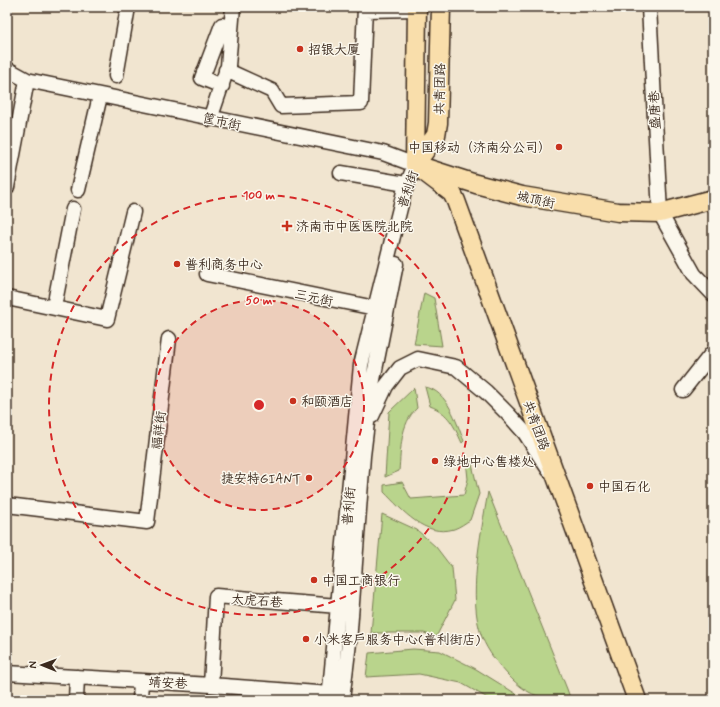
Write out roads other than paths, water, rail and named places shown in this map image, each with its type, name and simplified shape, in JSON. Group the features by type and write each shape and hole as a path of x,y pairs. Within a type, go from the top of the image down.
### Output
{"main road":[{"name":"共青团路","path":"415,165 436,135 438,123 441,7"},
{"name":"共青团路","path":"415,165 417,8"},
{"name":"共青团路","path":"415,165 452,193 456,201 637,700"},
{"name":"城顶街","path":"415,165 476,184 522,196 618,212 660,213 713,199"}],"street":[{"path":"116,76 128,7"},
{"path":"210,119 226,70 233,7"},
{"name":"盛唐巷","path":"649,7 660,213"},
{"path":"226,70 272,91 281,106 361,103 365,8 417,8"},
{"path":"222,25 202,78 222,86"},
{"name":"筐市街","path":"7,69 27,80 210,119 383,153 415,165"},
{"path":"7,186 27,80"},
{"path":"78,190 100,96"},
{"name":"普利街","path":"334,698 338,606 361,365 406,184 415,165"},
{"name":"普利街","path":"334,698 348,643 363,456 376,361 410,199 415,165"},
{"path":"341,173 406,184"},
{"path":"54,307 73,209"},
{"path":"7,298 107,319 133,212"},
{"path":"660,213 694,274 713,294"},
{"name":"三元街","path":"207,274 375,308"},
{"name":"福祥街","path":"7,505 147,522 169,339"},
{"path":"683,390 713,352"},
{"path":"363,456 373,411 386,386 400,368 418,359 438,362 456,367 502,408 525,433 560,487"},
{"name":"太虎石巷","path":"211,685 216,596 338,606"},
{"name":"靖安巷","path":"7,673 211,685 334,698"},
{"path":"76,700 77,677"},
{"path":"140,700 141,681"}],"place":[{"name":"招银大厦","path":"300,49"},
{"name":"中国移动（济南分公司）","path":"559,147"},
{"name":"济南市中医医院北院","path":"287,226"},
{"name":"普利商务中心","path":"177,264"},
{"name":"和颐酒店","path":"293,401"},
{"name":"绿地中心售楼处","path":"435,461"},
{"name":"捷安特GIANT","path":"309,478"},
{"name":"中国石化","path":"590,486"},
{"name":"中国工商银行","path":"314,580"},
{"name":"小米客户服务中心(普利街店)","path":"306,639"}]}
